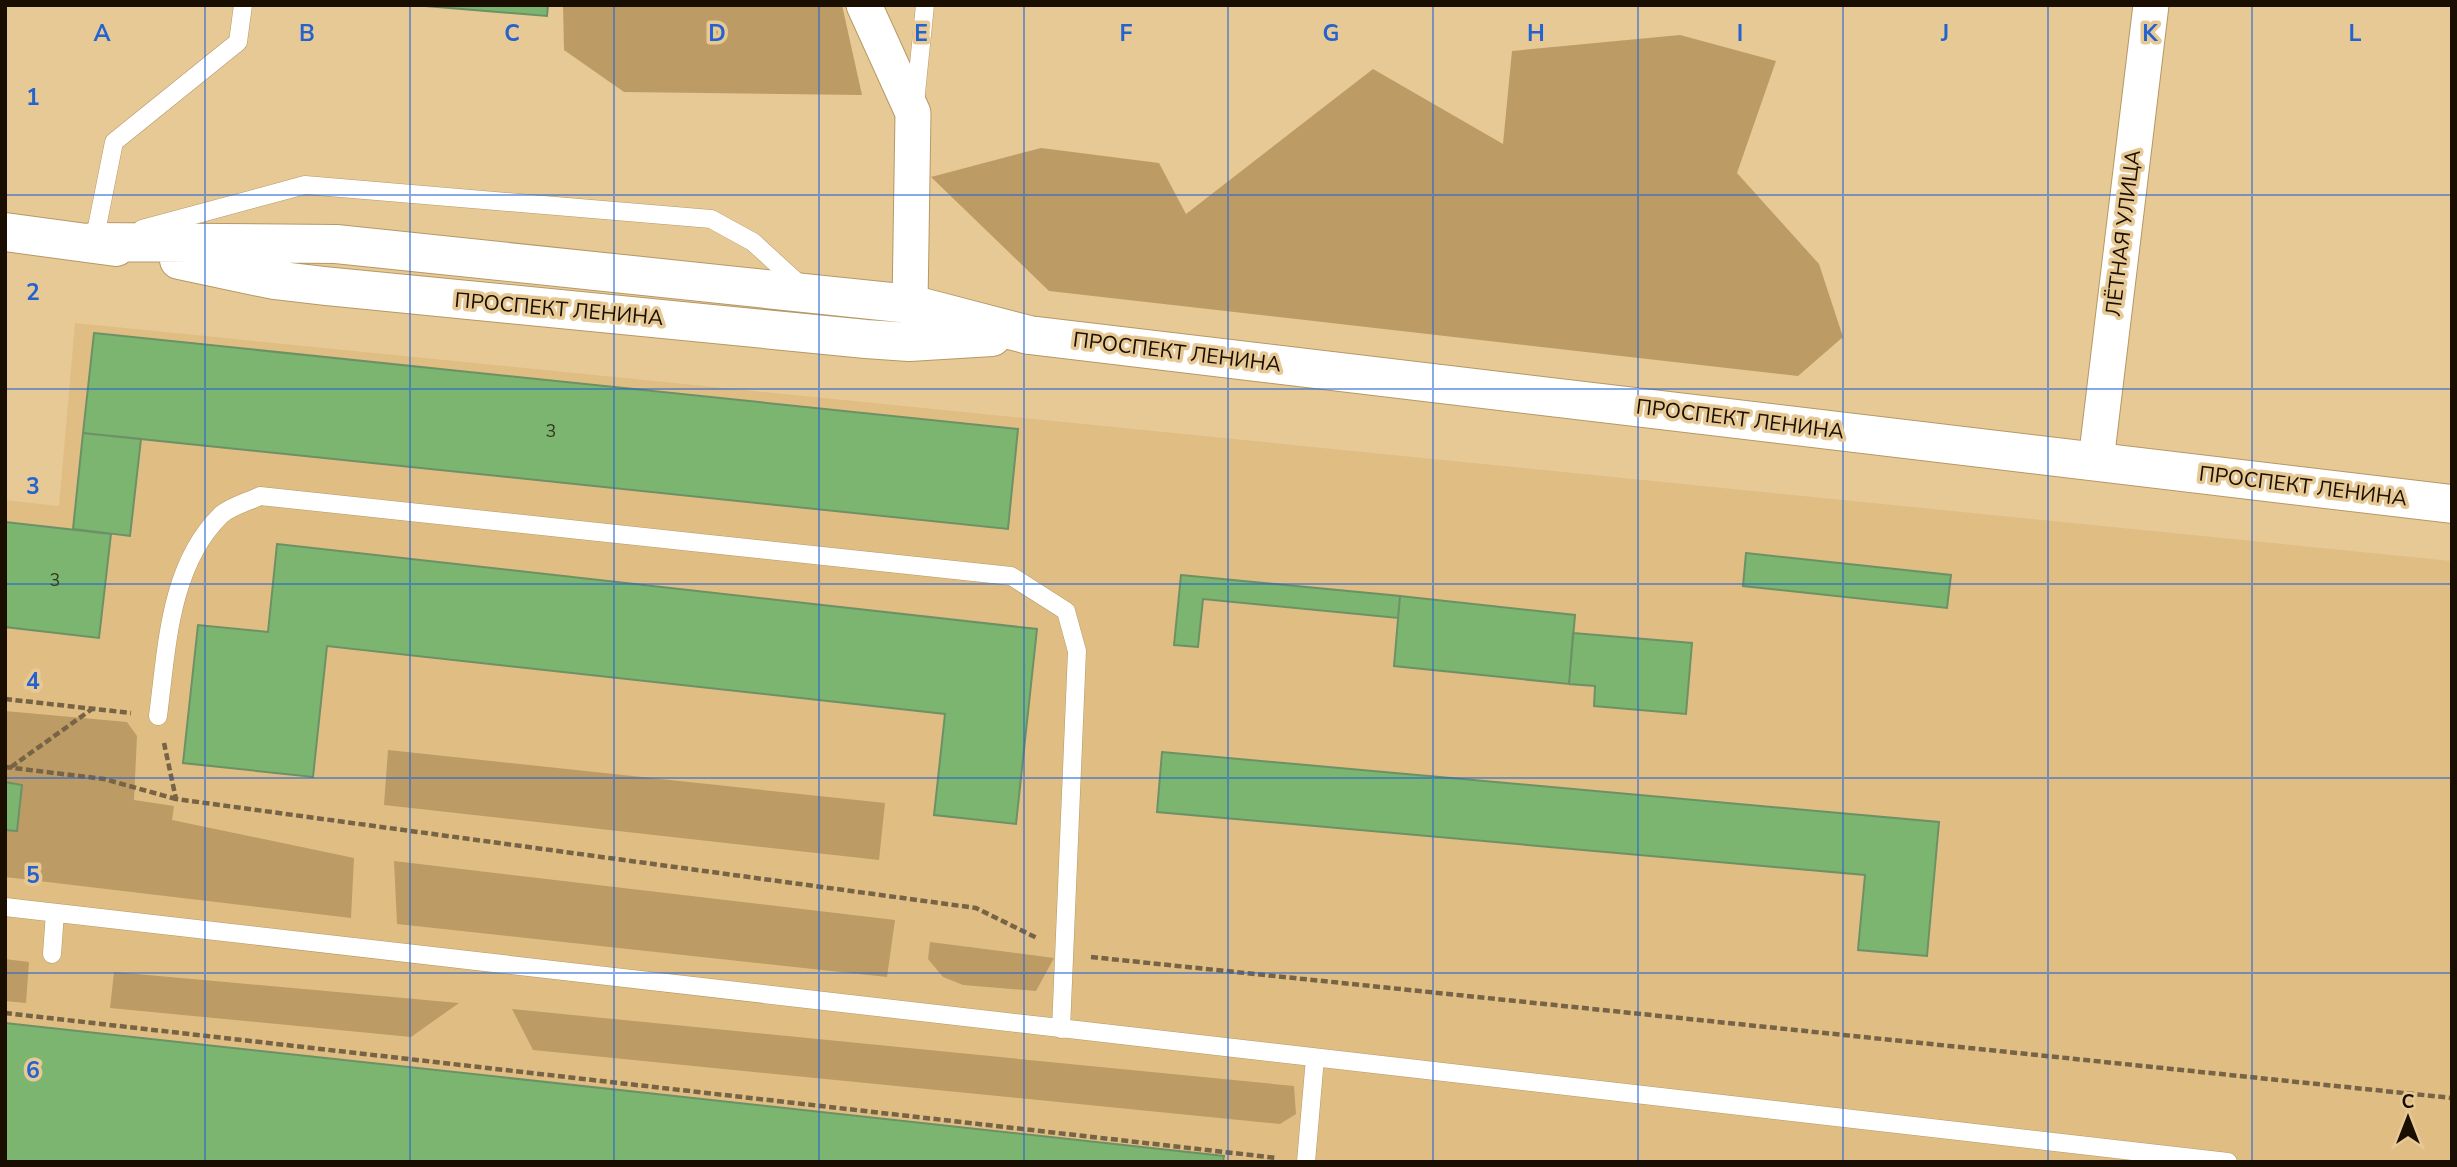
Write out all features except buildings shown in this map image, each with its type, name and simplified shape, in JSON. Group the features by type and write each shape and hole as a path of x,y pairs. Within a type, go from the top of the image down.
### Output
{"street":[{"path":"864,5 914,113 910,304 903,319 890,330 866,338"},
{"name":"ЛЁТНАЯ УЛИЦА","path":"2096,461 2151,5"},
{"name":"ПРОСПЕКТ ЛЕНИНА","path":"5,232 92,242 274,280 325,286 762,300 814,296 910,304 1029,335 2452,504"},
{"name":"ПРОСПЕКТ ЛЕНИНА","path":"92,242 336,244 762,300 866,338 909,342 1029,335"},
{"path":"325,286 308,274 306,264 312,254 336,244"}],"lane":[{"path":"243,5 237,42 114,142 92,242 306,185 711,219 753,242 762,300"},
{"path":"914,113 925,5"},
{"path":"158,716 170,627 189,556 223,513 260,496 1011,576 1066,611 1077,651 1061,1028"},
{"path":"5,907 2228,1162"},
{"path":"52,954 55,913"},
{"path":"1306,1162 1315,1058"}],"path":[{"path":"5,699 158,716 176,799"},
{"path":"8,767 92,709"},
{"path":"8,767 104,779 176,799 976,908 1066,952 1097,958 2452,1098"},
{"path":"5,1013 1306,1162"}],"shaded area":[{"path":"563,5 842,5 862,95 624,92 564,50"},
{"path":"1680,35 1776,61 1737,173 1819,264 1843,337 1798,376 1049,291 931,177 1041,148 1159,163 1186,214 1373,69 1503,144 1512,51"},
{"path":"75,323 2452,561 2452,1162 5,1162 5,500 59,506"},
{"path":"5,711 127,722 137,736 134,800 174,806 172,820 354,858 351,918 5,877"},
{"path":"388,750 885,803 879,860 384,805"},
{"path":"394,861 895,920 887,977 397,924"},
{"path":"930,942 1054,958 1036,991 963,985 943,977 928,959"},
{"path":"5,959 29,962 26,1003 5,1001"},
{"path":"114,972 459,1003 411,1037 110,1008"},
{"path":"512,1009 1294,1086 1296,1114 1280,1124 533,1050"}]}
